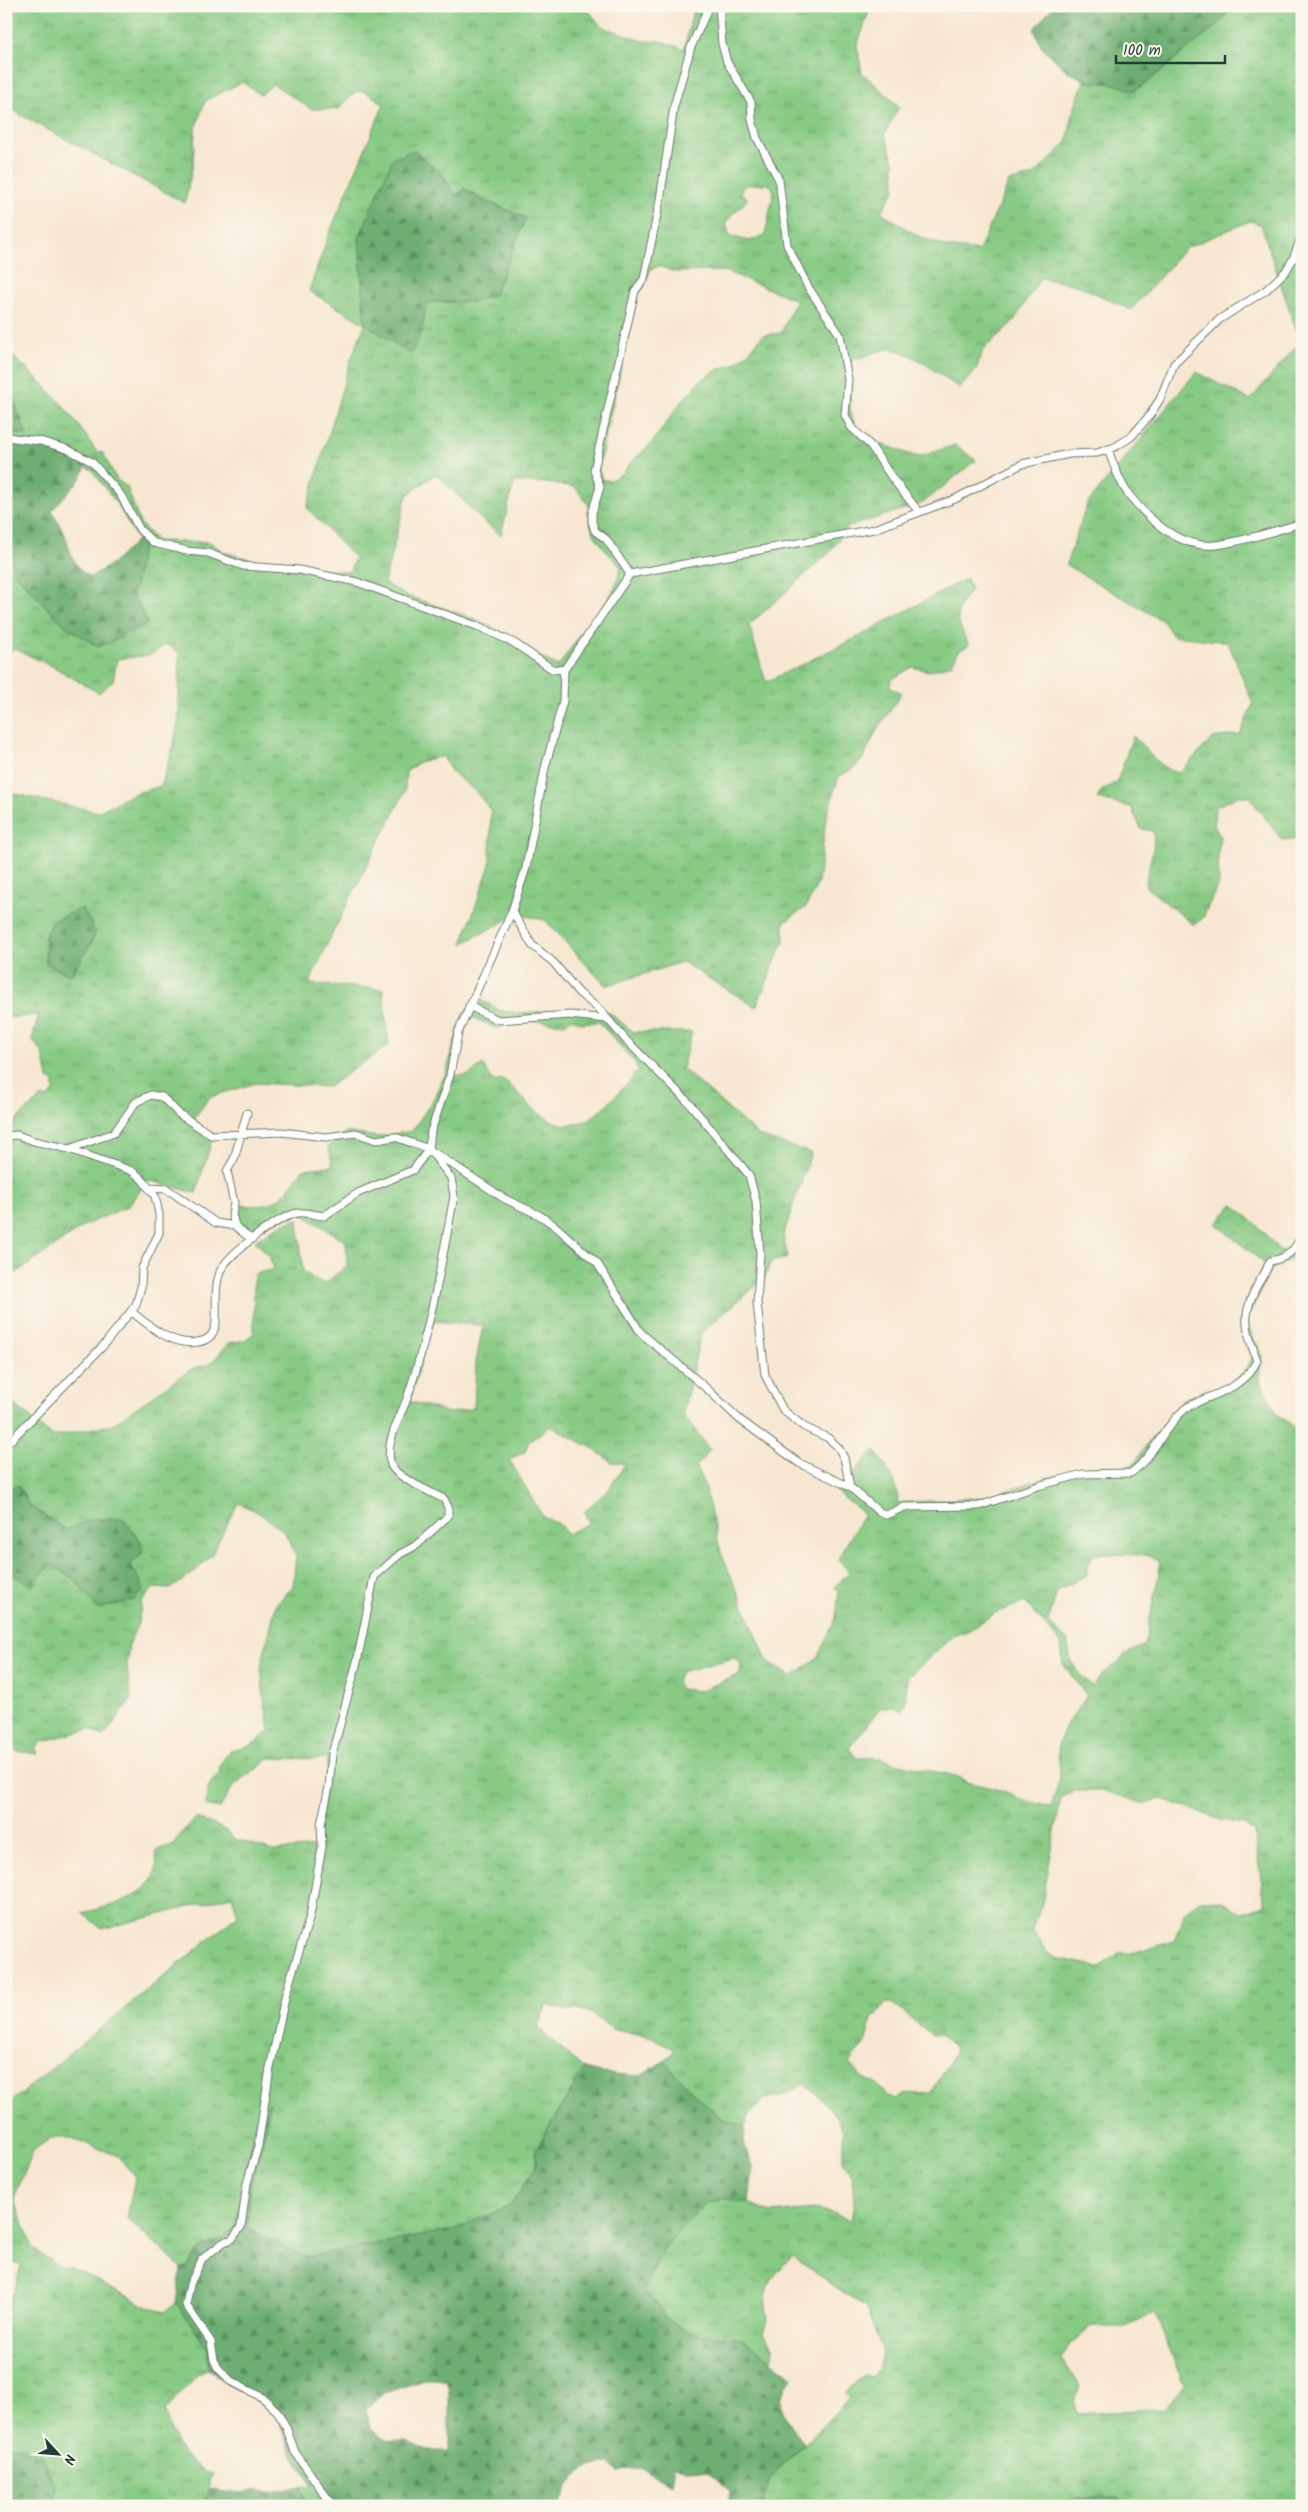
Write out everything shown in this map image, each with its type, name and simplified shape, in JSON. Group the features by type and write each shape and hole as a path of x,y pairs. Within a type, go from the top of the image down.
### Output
{"street":[{"path":"630,574 606,539 595,531 592,513 600,487 594,470 635,291 644,279 660,200 674,106 691,47 709,6"},
{"path":"719,6 722,44 727,62 751,102 752,120 757,138 778,180 787,245 808,287 840,335 848,380 844,415 851,426 871,446 892,478 919,512"},
{"path":"131,1311 146,1324 172,1339 187,1344 207,1340 212,1336 216,1322 216,1294 219,1274 222,1268 251,1239 298,1213 324,1216 358,1193 413,1170 430,1149 433,1122 452,1068 458,1033 512,911 526,868 545,768 562,701 564,670 630,574 874,529 955,499 1022,464 1068,454 1096,453 1108,450 1131,437 1150,416 1160,399 1174,364 1220,319 1266,290 1286,271 1293,259 1302,235"},
{"path":"6,437 40,440 67,449 92,462 120,494 140,530 154,543 187,551 208,553 243,566 299,570 357,582 482,628 514,644 552,669 564,670"},
{"path":"1108,450 1129,495 1158,525 1183,541 1214,545 1264,536 1302,523"},
{"path":"512,911 532,945 553,962 579,993 690,1104 749,1175 756,1201 760,1253 757,1303 765,1375 783,1410 804,1427 828,1438 838,1447 844,1458 850,1487"},
{"path":"469,1006 498,1020 570,1015 607,1019"},
{"path":"69,1148 114,1133 136,1102 151,1094 162,1097 179,1114 211,1135 243,1132 281,1132 326,1137 356,1134 376,1140 395,1137 430,1149 506,1199 539,1215 554,1225 597,1263 640,1333 705,1387 746,1425 799,1463 850,1487 878,1511 886,1515 904,1507 979,1506 1038,1486 1084,1474 1131,1473 1151,1452 1161,1436 1186,1407 1222,1392 1246,1377 1253,1370 1258,1361 1245,1325 1248,1307 1260,1281 1266,1274 1270,1261 1279,1260 1295,1250 1302,1235"},
{"path":"235,1226 232,1214 234,1203 227,1171 234,1160 248,1113"},
{"path":"6,1136 17,1135 34,1142 69,1148 132,1170 150,1188 155,1196 159,1214 159,1233 142,1268 141,1287 136,1305 104,1346 12,1439 6,1442"},
{"path":"333,2506 295,2452 286,2427 277,2410 263,2398 231,2381 218,2368 214,2360 211,2342 186,2305 190,2284 202,2259 224,2242 232,2239 241,2227 247,2184 258,2146 270,2068 286,1993 310,1916 322,1846 322,1824 329,1787 332,1754 357,1662 374,1577 400,1554 417,1545 448,1516 444,1499 394,1472 388,1459 392,1439 409,1392 428,1323 454,1196 452,1178 430,1149"},
{"path":"150,1188 167,1189 216,1223 235,1226 251,1239"}],"green space":[{"path":"6,6 585,6 601,26 643,41 661,41 684,49 694,6 871,6 857,46 862,73 899,106 885,134 894,162 895,190 881,212 918,236 947,247 979,251 1009,182 1034,175 1067,142 1073,113 1084,80 1114,84 1135,91 1162,71 1232,6 1302,6 1302,838 1282,840 1249,797 1238,796 1215,807 1214,824 1220,837 1218,855 1219,882 1203,918 1194,925 1146,887 1154,845 1153,831 1141,829 1131,807 1097,799 1102,790 1117,782 1133,736 1165,768 1179,773 1213,738 1240,734 1253,704 1228,642 1173,636 1163,621 1066,565 1087,504 1196,372 1250,400 1300,342 1261,225 1250,221 1186,248 1131,310 1077,285 1040,278 1014,321 983,350 976,370 960,388 925,364 897,350 888,349 851,361 850,413 857,428 873,441 918,457 955,445 976,460 923,503 848,527 828,554 749,625 766,682 854,639 967,578 971,591 958,611 958,617 961,630 969,645 959,651 952,664 929,671 912,667 891,680 890,688 901,692 880,725 862,760 857,766 839,776 826,818 818,883 806,907 784,922 784,941 756,1007 682,962 606,986 545,920 518,914 462,944 490,865 491,810 475,791 451,771 443,756 419,762 406,772 405,791 331,936 309,984 383,989 389,1045 328,1087 256,1083 210,1097 194,1118 212,1140 196,1193 148,1180 128,1206 85,1225 6,1280 6,1150 11,1140 8,1132 12,1129 17,1119 40,1098 48,1097 54,1092 54,1082 48,1079 43,1053 32,1039 39,1015 6,1018 6,792 98,812 133,794 161,786 172,751 179,718 179,653 166,644 151,655 117,659 113,681 99,693 52,666 13,648 6,658 6,540 10,544 13,572 65,626 99,646 126,636 148,623 133,595 142,548 117,504 92,470 38,445 6,441 6,433 27,435 6,382 6,351 44,385 77,423 96,451 103,453 117,480 127,487 140,523 157,541 210,542 224,552 265,563 349,572 355,558 307,508 350,362 365,324 309,291 329,234 384,104 366,92 357,91 339,109 311,109 273,84 261,95 242,82 205,101 195,130 193,164 185,203 19,114 6,103","holes":["442,174 456,195 465,189 479,198 526,218 474,302 427,302 365,324 359,238","769,184 774,191 765,235 749,241 730,236 726,224 747,198 740,192 745,185","659,266 675,272 725,271 796,300 781,333 763,335 747,354 733,365 719,369 700,381 682,401 651,444 633,460 623,473 611,480 603,480 598,469 637,295 644,286 651,269","436,474 484,522 501,535 514,482 547,483 575,487 590,507 591,525 594,533 621,568 616,585 600,613 582,631 559,666 539,657 519,641 478,620 405,595 384,583 407,495","52,921 93,942 81,956 71,975 46,963 45,936"]},
{"path":"1054,6 1232,6 1220,23 1135,91 1114,84 1088,82 1067,71 1042,48 1034,29"},
{"path":"414,150 442,174 456,195 465,189 479,198 526,218 494,295 474,302 427,302 422,332 411,354 365,324 359,238 392,160"},
{"path":"6,382 27,435 6,433"},
{"path":"6,441 48,447 68,455 85,468 80,479 52,511 65,535 76,563 90,577 112,564 137,540 142,548 133,595 148,623 99,647 65,626 13,572 10,544 6,540"},
{"path":"82,908 92,924 95,934 71,976 46,963 45,936 52,921"},
{"path":"480,999 501,1011 519,1013 578,1009 610,1013 633,1032 692,1032 682,1068 759,1136 811,1153 783,1236 788,1258 770,1262 765,1278 701,1333 683,1414 710,1450 696,1467 704,1485 721,1553 767,1660 791,1677 818,1657 836,1618 839,1592 835,1587 849,1572 838,1559 864,1514 837,1492 875,1450 894,1480 899,1503 987,1497 1045,1478 1105,1467 1123,1470 1135,1463 1145,1447 1183,1399 1233,1383 1248,1367 1253,1355 1245,1342 1239,1321 1265,1264 1216,1224 1233,1204 1259,1227 1280,1251 1290,1249 1302,1219 1302,1272 1292,1258 1270,1270 1247,1319 1252,1336 1262,1354 1259,1378 1276,1413 1302,1433 1302,2506 1128,2506 1115,2497 1077,2497 1055,2506 761,2506 770,2478 850,2398 846,2394 863,2375 872,2377 879,2367 883,2352 866,2308 793,2257 772,2278 767,2291 768,2320 764,2333 772,2347 771,2360 743,2339 694,2334 665,2318 659,2304 643,2291 664,2248 707,2203 727,2198 749,2203 771,2213 813,2209 836,2213 851,2222 854,2202 852,2177 843,2161 843,2131 837,2118 820,2097 804,2084 784,2095 763,2100 749,2116 745,2126 723,2119 694,2094 665,2061 674,2048 645,2035 614,2030 587,2011 565,2010 546,2005 538,2028 584,2069 536,2148 536,2167 510,2206 453,2230 305,2257 247,2227 251,2185 263,2141 269,2103 261,2114 255,2128 247,2161 239,2211 233,2230 225,2237 201,2248 187,2267 181,2268 127,2218 135,2177 118,2156 72,2138 51,2138 34,2150 14,2198 33,2249 60,2267 71,2268 83,2273 150,2308 165,2312 176,2303 208,2348 208,2370 198,2374 165,2410 171,2433 180,2450 193,2463 213,2475 209,2480 209,2489 203,2506 54,2506 56,2488 41,2454 6,2443 6,2299 14,2293 21,2265 6,2261 6,2106 238,1915 232,1896 102,1929 82,1913 121,1901 145,1887 153,1878 157,1866 155,1852 161,1848 173,1846 180,1834 196,1818 224,1829 235,1839 273,1851 315,1847 325,1791 327,1757 319,1759 269,1758 238,1782 228,1794 220,1809 206,1805 209,1787 213,1779 220,1773 219,1767 227,1755 232,1750 253,1744 270,1730 264,1699 261,1667 276,1604 293,1586 296,1556 284,1531 256,1511 238,1503 211,1556 192,1574 170,1589 153,1588 142,1602 138,1623 129,1644 127,1665 131,1700 103,1737 90,1729 41,1742 37,1747 38,1754 16,1751 12,1746 16,1714 6,1706 6,1571 32,1586 50,1564 73,1578 98,1609 91,1519 67,1530 30,1506 18,1486 6,1491 6,1397 53,1437 113,1424 193,1368 209,1365 229,1343 245,1340 254,1333 254,1274 274,1269 269,1256 255,1241 279,1225 298,1219 303,1272 324,1284 347,1266 346,1242 296,1210 251,1233 237,1219 240,1205 253,1206 272,1203 284,1194 303,1169 333,1166 328,1146 346,1132 377,1137 412,1131 433,1100 446,1073 463,1013","holes":["470,1016 497,1029 512,1022 520,1021 565,1024 572,1018 581,1023 599,1022 635,1063 639,1073 635,1073 631,1080 599,1112 577,1124 564,1125 551,1121 536,1111 512,1087 502,1080 494,1082 483,1065 467,1076 454,1075 465,1025","433,1321 483,1325 476,1362 474,1408 450,1413 409,1401","550,1426 594,1449 611,1462 625,1464 610,1488 584,1512 589,1523 567,1534 559,1524 543,1517 509,1459 525,1452 528,1443","1094,1554 1149,1555 1159,1561 1160,1566 1145,1645 1124,1655 1117,1664 1103,1673 1093,1687 1081,1676 1071,1661 1067,1640 1048,1622 1057,1592 1078,1579 1087,1576 1087,1569","1025,1602 1061,1644 1063,1664 1087,1696 1066,1725 1058,1745 1060,1776 1051,1807 1018,1798 1004,1791 967,1782 956,1776 894,1763 881,1758 856,1758 849,1748 880,1708 893,1706 901,1711 905,1705 907,1678 954,1635 970,1630 995,1613","734,1658 741,1663 740,1674 700,1691 680,1689 676,1682 681,1672","1073,1791 1105,1791 1145,1804 1162,1799 1221,1820 1245,1824 1254,1832 1265,1906 1241,1913 1222,1900 1198,1901 1185,1913 1174,1941 1135,1953 1118,1953 1100,1967 1055,1958 1045,1951 1032,1929 1042,1904 1061,1798","887,2002 893,2004 932,2035 939,2036 954,2046 955,2053 931,2093 902,2095 897,2099 888,2096 879,2086 863,2078 849,2063 865,2043 872,2019","1155,2313 1184,2385 1165,2408 1077,2414 1074,2403 1080,2387 1062,2359 1071,2343 1093,2326 1125,2326"]},
{"path":"18,1485 30,1506 67,1530 91,1519 124,1519 140,1540 143,1553 131,1564 144,1589 134,1600 98,1609 73,1578 50,1564 32,1586 6,1571 6,1491"},
{"path":"665,2061 694,2094 723,2119 745,2126 744,2144 753,2169 749,2203 727,2198 707,2203 664,2248 643,2291 659,2304 665,2318 694,2334 743,2339 793,2377 782,2396 781,2404 787,2420 804,2443 770,2478 763,2504 728,2506 730,2491 707,2472 674,2467 671,2484 643,2469 617,2471 611,2464 592,2467 578,2474 572,2480 560,2506 337,2506 321,2483 312,2485 291,2452 281,2423 271,2409 246,2393 236,2390 208,2370 208,2348 176,2303 181,2268 188,2267 200,2249 222,2239 235,2227 261,2111 270,2103 263,2141 251,2185 247,2227 305,2257 453,2230 510,2206 536,2167 536,2149 584,2069 601,2073 640,2076","holes":["427,2379 445,2379 449,2390 449,2451 427,2451 406,2441 385,2439 370,2429 366,2409 384,2393"]},
{"path":"6,2443 41,2454 56,2488 54,2506 6,2506"},
{"path":"321,2483 337,2506 309,2506 301,2487"},
{"path":"301,2487 309,2506 203,2506 209,2489 243,2493 256,2489 271,2492"},
{"path":"1077,2497 1115,2497 1128,2506 1055,2506"}]}
